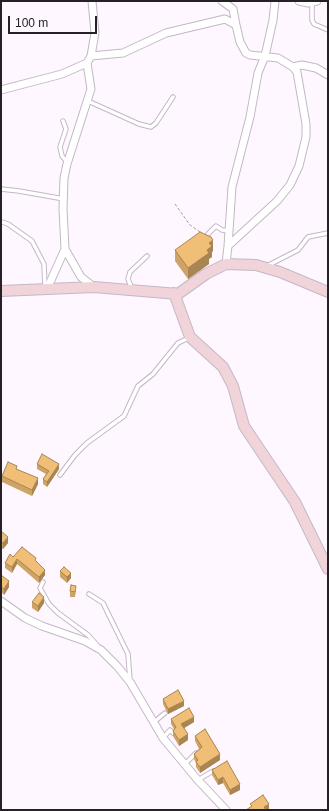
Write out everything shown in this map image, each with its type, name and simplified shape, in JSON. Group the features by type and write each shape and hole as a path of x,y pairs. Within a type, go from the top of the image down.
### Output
{"street":[{"path":"46,289 65,249 64,178 67,162 91,89 89,60 95,33 92,1"},
{"path":"222,1 232,9 240,42 246,53 250,55 278,58 293,67 299,78 306,124 306,137 299,166 290,185 277,201 228,246"},
{"path":"226,264 232,187 250,117 258,73 265,56 273,20 274,1"},
{"path":"300,1 308,3 315,2"},
{"path":"1,90 62,74 89,60 123,53 166,33 225,19 236,25"},
{"path":"293,67 302,64 316,68 328,75"},
{"path":"65,249 81,277 94,287"},
{"path":"1,291 94,287 178,294 206,274 226,264 256,265 264,267 280,272 310,287 327,291"},
{"path":"174,293 190,337 223,367 233,386 244,426 295,502 328,569"},
{"path":"1,601 25,618 42,626 85,641 102,650 118,666 130,682 163,738 198,780 226,810"}],"lane":[{"path":"315,2 312,20 314,24 328,30"},
{"path":"88,101 139,124 151,127 156,123 173,97"},
{"path":"63,121 66,129 60,147 62,156 67,162"},
{"path":"1,189 64,198"},
{"path":"2,222 8,224 32,241 44,264 46,289"},
{"path":"208,234 216,226 222,230 229,231"},
{"path":"264,267 298,250 308,237 328,233"},
{"path":"133,290 128,279 130,272 146,256"},
{"path":"60,475 75,455 87,443 124,416 138,386 153,374 178,343 190,337"},
{"path":"43,582 40,588 50,604 58,613 88,635 102,650"},
{"path":"89,594 103,602 128,654 130,682"},
{"path":"154,722 165,713"},
{"path":"163,738 170,730 173,733"},
{"path":"185,764 196,753"},
{"path":"198,780 213,771"}],"path":[{"path":"175,204 190,225 203,234 208,234"}],"building":[{"path":"200,232 211,237 213,240 209,243 212,246 207,250 209,253 188,268 175,250"},
{"path":"42,454 59,464 47,482 43,479 49,471 37,464"},
{"path":"8,462 17,466 16,469 38,478 32,490 2,476"},
{"path":"1,531 8,537 3,543 1,542"},
{"path":"22,547 36,558 35,560 45,570 39,577 17,559 12,567 5,563 10,554 13,557"},
{"path":"64,567 71,573 67,577 60,571"},
{"path":"1,575 9,581 4,589 1,587"},
{"path":"71,585 76,586 75,592 70,591"},
{"path":"39,593 44,597 38,606 32,602"},
{"path":"178,690 184,701 168,709 163,699"},
{"path":"189,708 194,717 181,724 188,734 179,740 173,731 176,727 171,719"},
{"path":"205,729 220,754 200,767 196,762 198,760 194,754 202,747 195,736"},
{"path":"227,761 240,784 230,790 223,777 218,780 212,770"},
{"path":"263,795 269,804 264,807 266,810 246,810 252,806 250,804"}]}
